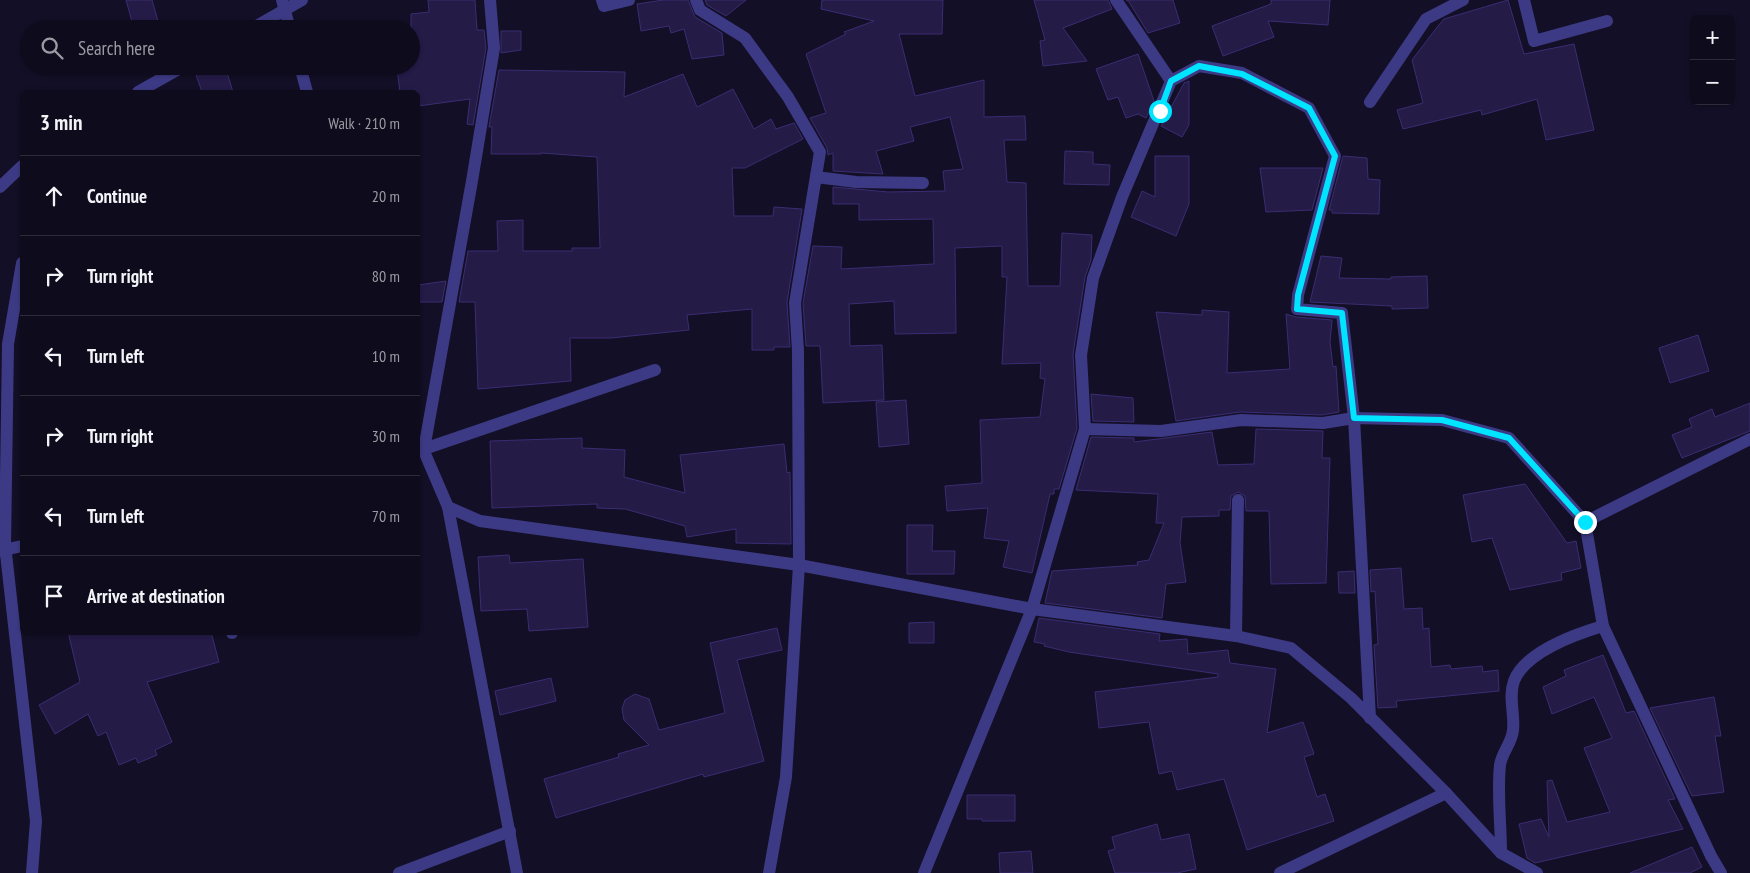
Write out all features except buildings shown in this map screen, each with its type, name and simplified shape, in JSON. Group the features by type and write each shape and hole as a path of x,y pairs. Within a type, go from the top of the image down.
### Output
{"street":[{"path":"263,20 284,5 302,0"},
{"path":"490,0 494,48 472,182 421,443 448,507 517,873"},
{"path":"602,0 604,6 629,0"},
{"path":"696,0 700,10 745,38 788,97 820,152 795,303 798,351 799,565 786,777 769,873"},
{"path":"1116,0 1171,81"},
{"path":"1370,102 1426,19 1463,0"},
{"path":"1524,0 1534,41 1607,21"},
{"path":"284,5 288,20"},
{"path":"924,873 1032,608 1084,429 1081,355 1093,278 1122,197 1171,81 1199,66 1242,74 1309,108 1335,156 1298,295 1297,309 1342,313 1354,418 1370,718"},
{"path":"142,90 168,75"},
{"path":"302,75 306,90"},
{"path":"0,187 20,168"},
{"path":"816,177 856,182 923,183"},
{"path":"20,275 8,344 3,550 36,821 32,873"},
{"path":"421,443 655,370"},
{"path":"1084,429 1161,431 1241,420 1323,423 1354,418 1442,420 1509,438 1585,522 1603,626 1711,856 1721,873"},
{"path":"1585,522 1750,439"},
{"path":"1236,636 1238,500"},
{"path":"448,507 480,521 799,565 1032,608 1236,636 1292,648 1351,698 1446,793 1501,853 1537,873"},
{"path":"3,550 20,546"},
{"path":"1501,853 1500,765 1513,729 1511,705 1514,680 1525,665 1543,652 1578,633 1603,626"},
{"path":"1280,873 1446,793"},
{"path":"400,873 510,831"}],"route":[{"path":"1160,111 1171,81 1199,66 1242,74 1309,108 1335,156 1298,295 1297,309 1342,313 1354,418 1442,420 1509,438 1585,522"}]}
